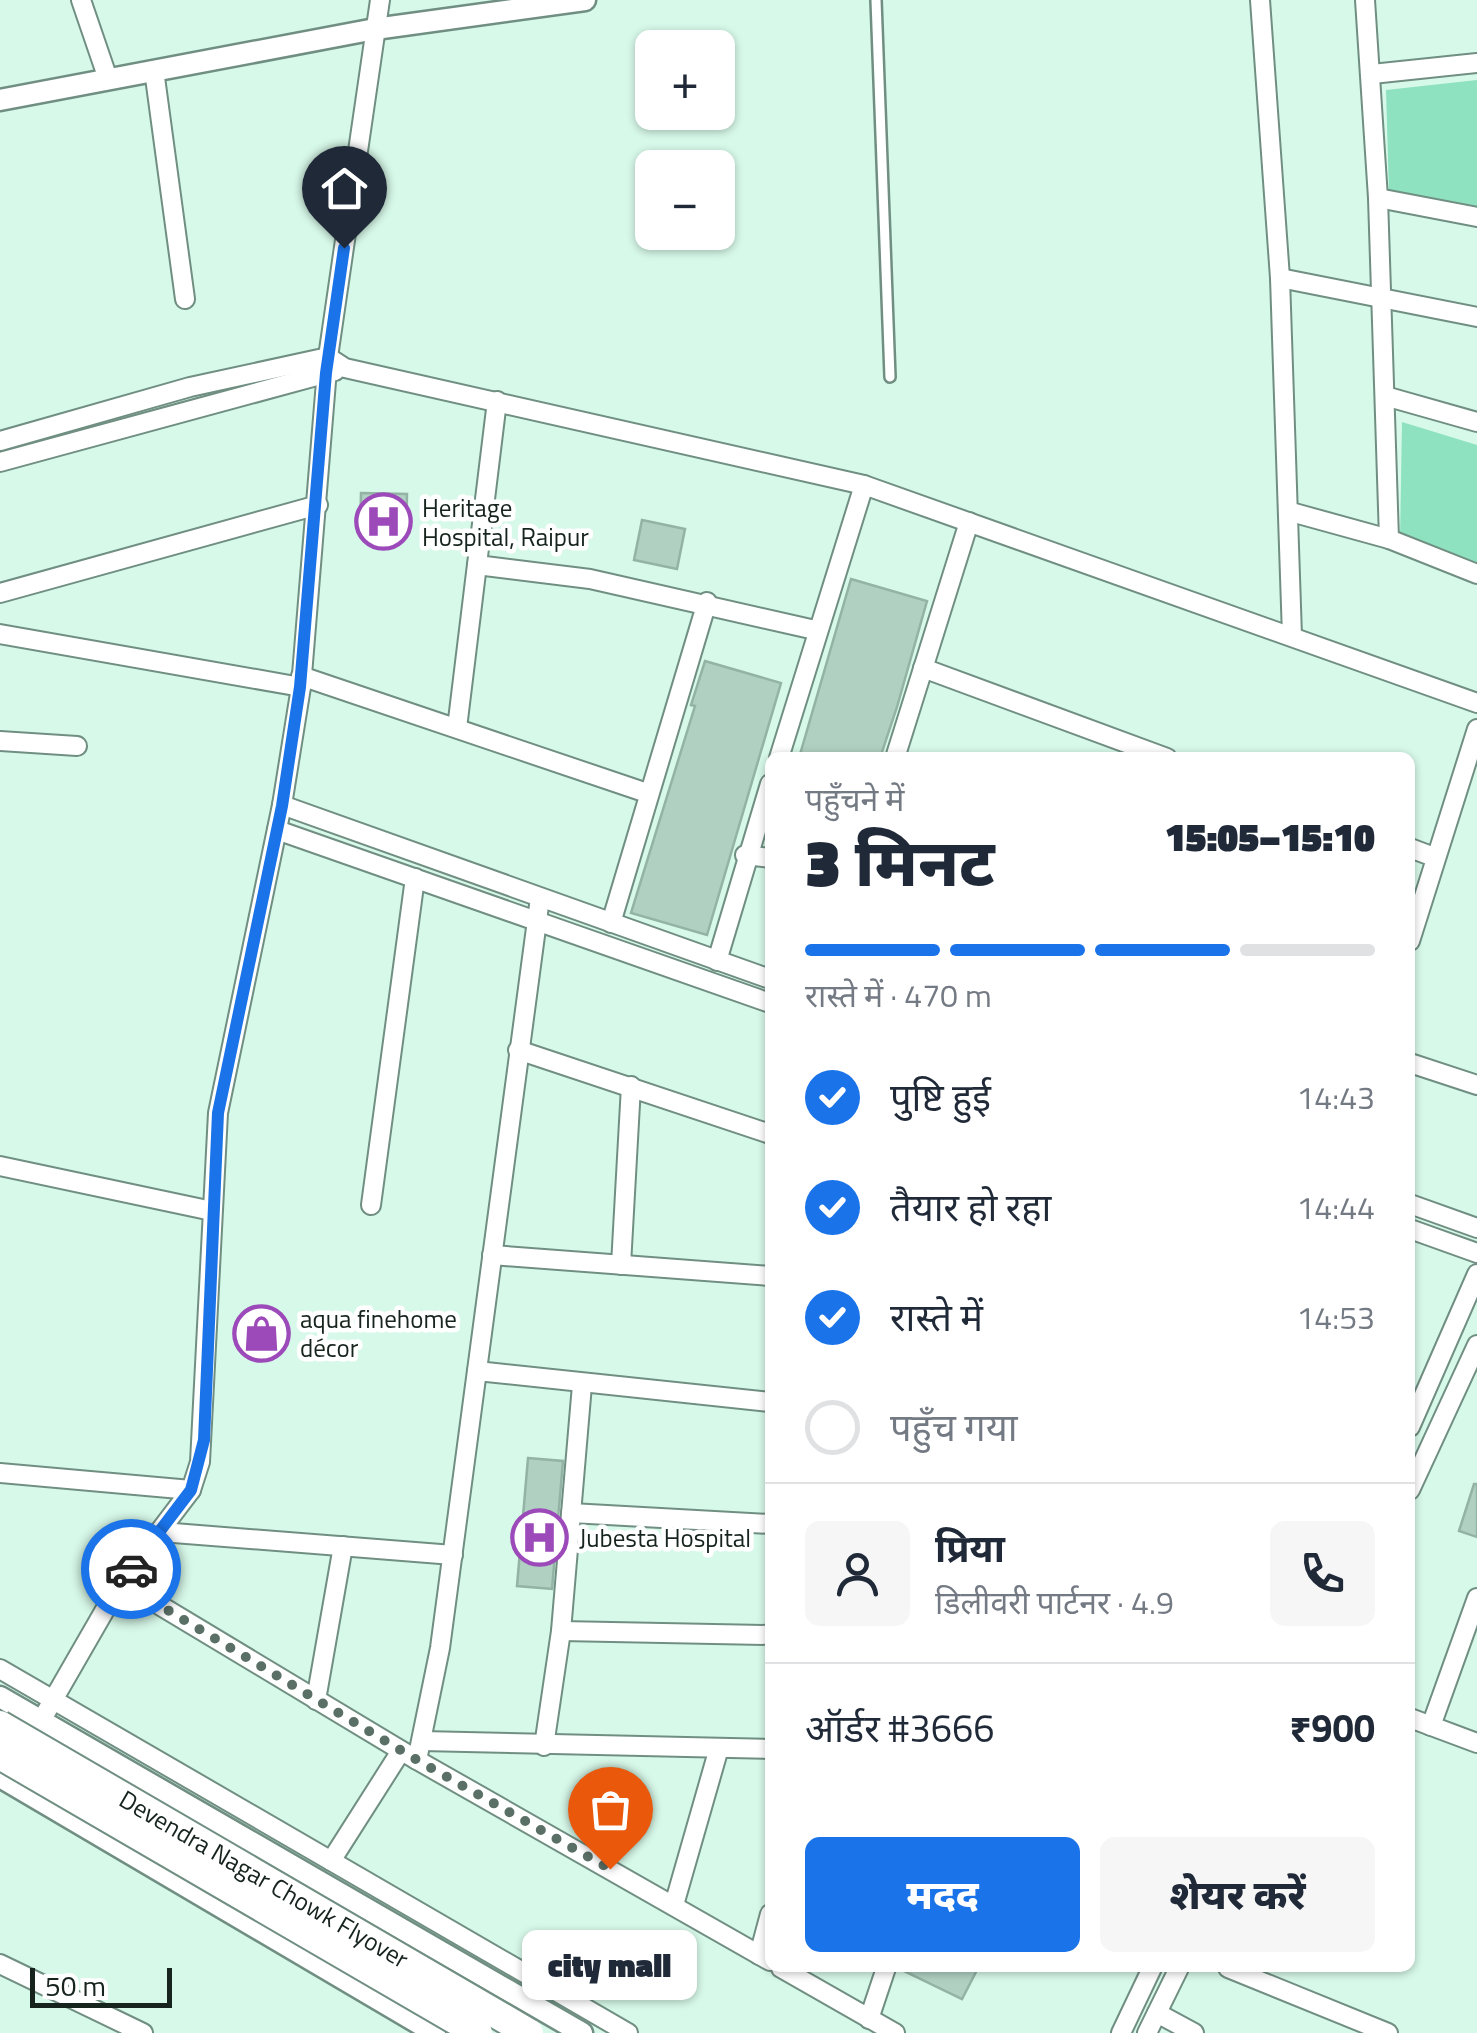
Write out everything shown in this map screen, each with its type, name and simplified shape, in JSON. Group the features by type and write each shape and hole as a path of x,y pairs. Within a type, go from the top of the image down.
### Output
{"highway":[{"name":"Devendra Nagar Chowk Flyover","path":"21,1719 529,2033"},
{"name":"Devendra Nagar Chowk Flyover","path":"0,1754 478,2033"}],"street":[{"path":"81,0 108,79"},
{"path":"0,1738 64,1676 121,1582 191,1490 204,1440 218,1113 282,806 301,682 333,366 380,0"},
{"path":"0,100 376,29 585,0"},
{"path":"1260,0 1280,278 1291,512 1292,636"},
{"path":"1366,0 1378,198 1390,539"},
{"path":"1372,74 1477,63"},
{"path":"154,70 186,299"},
{"path":"1378,198 1477,217"},
{"path":"1280,278 1477,317"},
{"path":"0,462 333,366"},
{"path":"0,442 190,387 333,366 864,485 1477,703"},
{"path":"1385,396 1477,422"},
{"path":"457,728 497,401"},
{"path":"781,752 864,485"},
{"path":"0,592 318,505"},
{"path":"1291,512 1390,539 1477,574"},
{"path":"897,752 969,522"},
{"path":"477,565 590,579 707,602 816,630"},
{"path":"611,923 707,602"},
{"path":"0,634 301,682 457,728 647,793"},
{"path":"923,668 1137,752"},
{"path":"1415,924 1477,729"},
{"path":"0,741 78,746"},
{"path":"717,961 745,855 765,798"},
{"path":"282,806 765,976"},
{"path":"277,830 765,1001"},
{"path":"1415,850 1434,857"},
{"path":"745,855 765,857"},
{"path":"371,1204 415,878"},
{"path":"331,1861 422,1742 453,1555 540,898"},
{"path":"518,1050 765,1132"},
{"path":"1415,1065 1477,1085"},
{"path":"621,1265 631,1086"},
{"path":"0,1166 212,1211"},
{"path":"1415,1206 1477,1228"},
{"path":"1415,1231 1477,1253"},
{"path":"492,1256 765,1276"},
{"path":"1415,1416 1477,1274"},
{"path":"1415,1480 1472,1368 1477,1344"},
{"path":"476,1371 765,1402"},
{"path":"1415,1379 1431,1382"},
{"path":"544,1746 561,1631 582,1385"},
{"path":"0,1473 191,1490"},
{"path":"570,1513 765,1524"},
{"path":"161,1532 453,1555"},
{"path":"316,1700 342,1546"},
{"path":"121,1582 409,1756 764,1958"},
{"path":"1431,1726 1472,1627 1477,1598"},
{"path":"561,1631 765,1635"},
{"path":"0,1669 628,2033"},
{"path":"0,1697 21,1719 582,2033"},
{"path":"21,1719 0,1774 436,2033"},
{"path":"1415,1720 1477,1743"},
{"path":"422,1742 765,1748"},
{"path":"674,1905 719,1748"},
{"path":"0,1964 143,2033"},
{"path":"788,1972 894,2033"},
{"path":"870,2019 885,1972"},
{"path":"1121,2033 1150,1972"},
{"path":"1147,2033 1177,1972"},
{"path":"1238,1972 1388,2033"},
{"path":"1157,2012 1194,2033"}],"lane":[{"path":"876,0 890,378"}],"green space":[{"path":"1477,80 1477,211 1389,193 1386,90"},
{"path":"1402,422 1477,445 1477,569 1400,540"}],"building":[{"path":"361,493 407,494 406,537 360,536"},
{"path":"642,520 685,529 677,569 634,560"},
{"path":"851,579 927,601 882,752 801,752"},
{"path":"705,661 781,683 707,935 631,913 695,706 691,705"},
{"path":"528,1458 563,1461 552,1589 517,1586"},
{"path":"1477,1484 1477,1537 1459,1531"},
{"path":"906,1972 976,1972 962,1999"}],"way so far":[{"path":"131,1569 121,1582 417,1760 610,1869"}],"place":[{"name":"Heritage Hospital, Raipur","path":"383,522"},
{"name":"aqua finehome décor","path":"261,1333"},
{"name":"Jubesta Hospital","path":"540,1538"},
{"name":"city mall","path":"610,1869"}],"route":[{"path":"131,1569 191,1490 204,1440 218,1113 282,806 300,687 326,373 344,248"}]}
